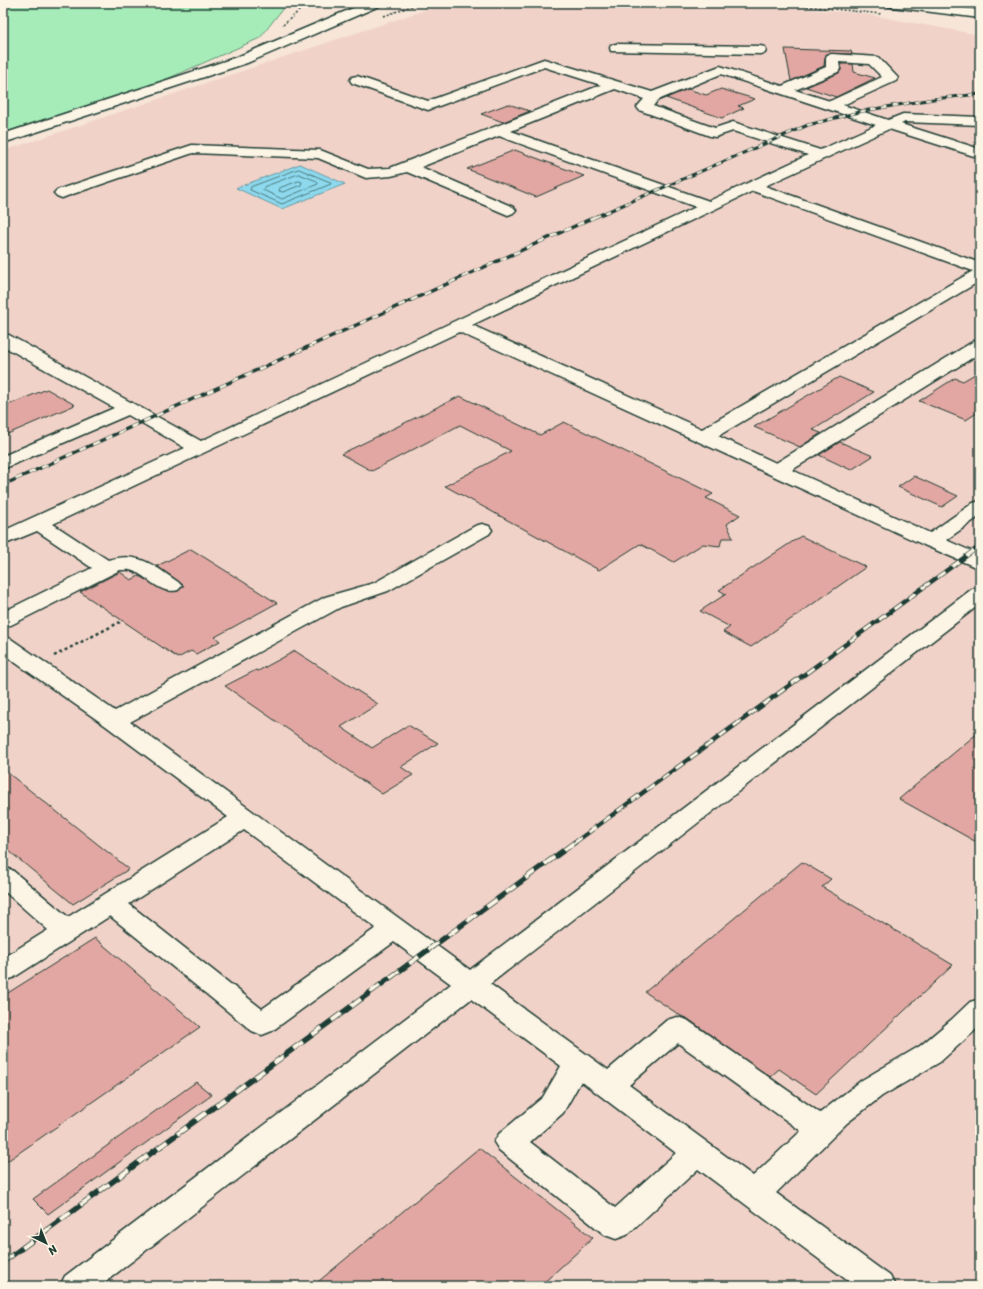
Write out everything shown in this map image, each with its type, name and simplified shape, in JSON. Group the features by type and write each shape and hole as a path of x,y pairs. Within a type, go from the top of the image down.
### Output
{"main road":[{"path":"3,140 242,60 375,3"},
{"path":"892,3 980,14"},
{"path":"957,3 980,6"},
{"path":"616,48 760,50"},
{"path":"672,49 698,65 720,70 980,154"},
{"path":"782,90 833,69 832,58 873,60 891,78 831,106"},
{"path":"357,80 428,106 544,63 653,97"},
{"path":"720,70 653,97 644,107 715,133 733,126 821,155"},
{"path":"62,193 192,149 320,154 366,174 390,172 408,167 614,85"},
{"path":"3,539 200,448 709,206 903,118 980,121"},
{"path":"498,131 709,206"},
{"path":"408,167 508,210"},
{"path":"752,186 980,268"},
{"path":"703,437 980,274"},
{"path":"458,325 980,563"},
{"path":"3,339 200,448"},
{"path":"777,471 980,345"},
{"path":"3,463 129,408"},
{"path":"931,541 980,507"},
{"path":"38,523 107,568"},
{"path":"114,721 333,602 381,587 482,530"},
{"path":"3,620 116,564 136,564 171,586"},
{"path":"76,1286 980,594"},
{"path":"3,644 114,721 878,1286"},
{"path":"3,971 245,818"},
{"path":"3,876 67,931"},
{"path":"111,903 262,1024 394,928"},
{"path":"754,1194 836,1115 872,1088 930,1054 961,1028 980,1009"},
{"path":"608,1086 677,1028 821,1129"},
{"path":"577,1063 553,1105 509,1142 616,1226 697,1152"}],"path":[{"path":"775,3 885,15"},
{"path":"48,659 120,622"}],"shaded area":[{"path":"446,3 720,3 859,13 980,35 980,1286 3,1286 3,151"}],"green space":[{"path":"3,3 287,3 260,38 167,79 3,133"}],"water":[{"path":"300,164 345,184 282,209 236,188"}],"building":[{"path":"785,49 851,51 852,54 827,54 824,66 791,81"},
{"path":"841,64 853,64 854,72 875,78 836,97 806,87 839,73 841,70"},
{"path":"688,89 706,95 721,89 755,99 738,106 744,108 722,118 666,98"},
{"path":"508,104 530,111 503,122 481,114"},
{"path":"515,150 584,176 536,197 467,169"},
{"path":"980,371 980,411 966,420 919,401 955,378 963,381"},
{"path":"839,377 874,392 813,430 821,433 800,447 754,427"},
{"path":"47,389 75,405 3,436 3,407"},
{"path":"460,396 540,435 564,422 713,494 706,498 740,515 727,524 733,538 722,538 720,546 703,544 674,562 640,544 599,570 445,486 511,451 460,425 372,471 341,454"},
{"path":"840,442 873,456 851,470 819,455"},
{"path":"914,476 958,496 942,507 898,487"},
{"path":"801,536 866,567 751,647 723,632 730,627 700,611 726,594 719,590"},
{"path":"191,549 277,603 215,637 220,641 196,654 191,651 178,658 80,592 120,572 131,580 139,576 165,591 178,591 183,587 183,585 157,566"},
{"path":"295,651 378,704 341,727 372,748 408,725 438,743 401,767 413,775 382,794 225,686 256,670 258,671"},
{"path":"980,731 980,844 899,799"},
{"path":"3,769 129,869 73,904 3,846"},
{"path":"802,862 831,879 822,887 953,965 816,1094 779,1069 770,1077 688,1019 645,992"},
{"path":"95,938 200,1027 3,1164 3,996"},
{"path":"196,1082 212,1095 48,1214 33,1199"},
{"path":"479,1148 593,1238 540,1286 313,1286"}],"railway":[{"path":"595,217 808,125 863,111 933,99 980,94"},
{"path":"3,485 597,216"},
{"path":"574,843 980,546"},
{"path":"3,1262 575,842"}]}
